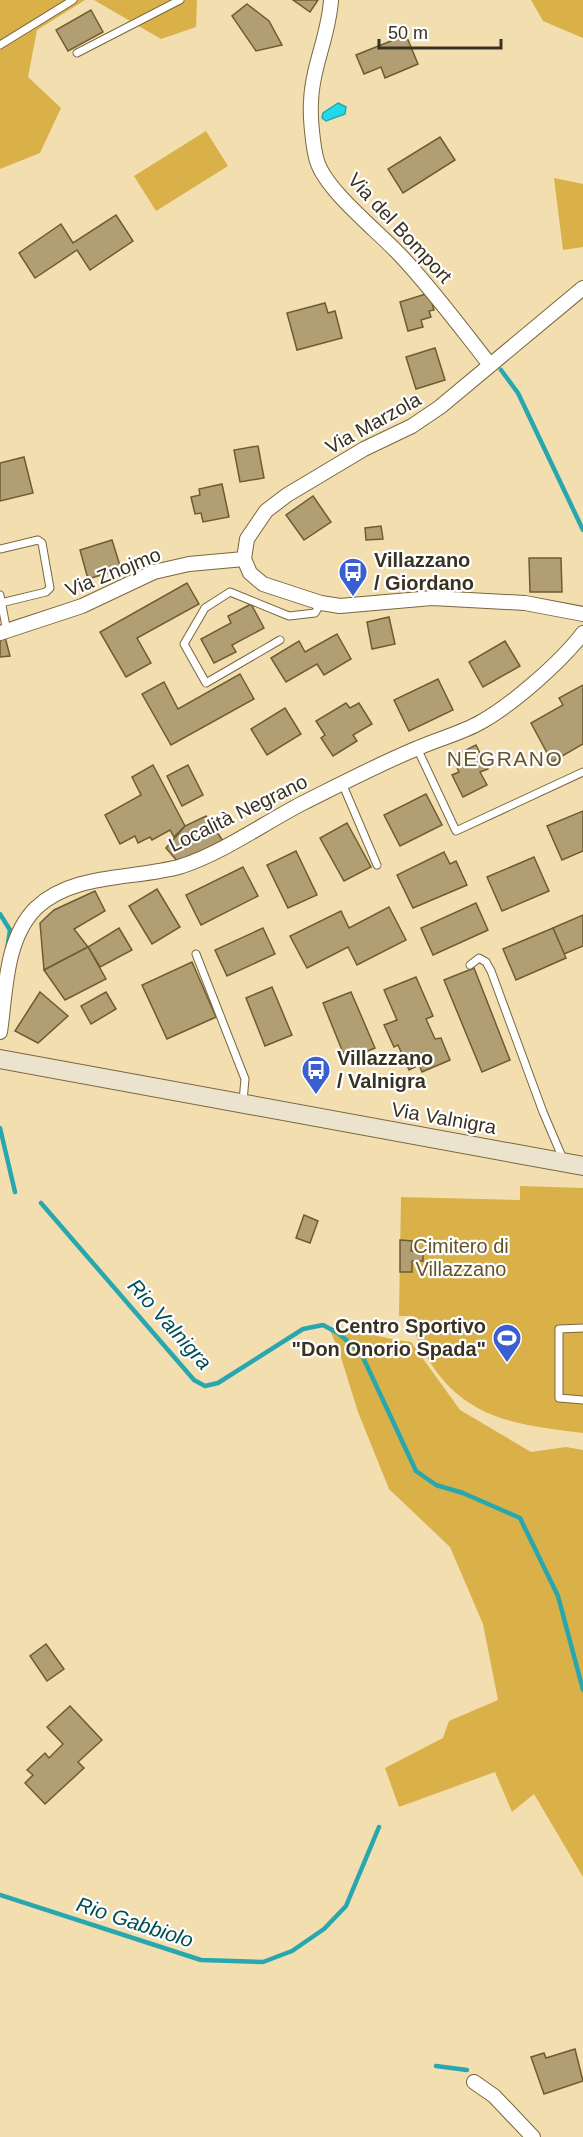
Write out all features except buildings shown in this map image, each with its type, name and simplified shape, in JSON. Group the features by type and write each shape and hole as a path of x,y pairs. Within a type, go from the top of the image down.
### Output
{"main road":[{"name":"Via Valnigra","path":"0,1059 574,1164"}],"street":[{"name":"Via del Bomport","path":"331,0 311,103 317,162 341,198 400,254 434,293 490,365"},
{"name":"Via Marzola","path":"244,554 254,525 287,495 364,449 412,426 583,288"},
{"path":"244,554 250,573 263,584 321,603 340,606 432,598 525,603 583,614"},
{"name":"Via Znojmo","path":"3,632 82,606 154,572 244,554"},
{"name":"Località Negrano","path":"0,1032 14,944 23,923 38,906 69,888 102,879 146,875 184,865 342,783 480,722 528,686 571,648 583,633"},
{"path":"474,2082 494,2096 533,2137"}],"lane":[{"path":"0,45 73,0"},
{"path":"77,54 180,0"},
{"path":"0,549 38,540 42,543 50,588 46,592 1,599 3,632"},
{"path":"280,640 206,683 184,644 205,608 230,592 290,615 315,613 321,603"},
{"path":"417,748 456,831 583,772"},
{"path":"342,783 377,865"},
{"path":"196,954 245,1079 243,1105"},
{"name":"Via Valnigra","path":"470,965 479,958 486,962 491,971 543,1112 574,1164"},
{"path":"583,1328 559,1329 559,1398 583,1400"}],"green space":[{"path":"0,0 85,0 37,30 28,77 61,108 40,153 0,169"},
{"path":"94,0 197,0 196,27 161,39"},
{"path":"531,0 583,0 583,38 543,21"},
{"path":"206,131 228,166 156,211 134,176"},
{"path":"554,178 583,184 583,247 563,250"},
{"name":"Cimitero di Villazzano","path":"520,1186 583,1188 583,1433 515,1422 476,1407 459,1395 443,1379 428,1359 415,1333 414,1316 399,1316 401,1197 520,1200"},
{"path":"329,1328 411,1342 460,1410 531,1452 566,1447 583,1450 583,1877 534,1794 512,1812 495,1772 399,1807 385,1768 443,1738 449,1721 498,1700 483,1624 450,1547 389,1489 358,1412 339,1351"}],"water":[{"path":"338,103 346,107 345,114 326,121 322,118 323,113"}],"waterway":[{"path":"501,370 518,393 583,530"},
{"name":"Rio Valnigra","path":"0,914 10,930 7,950"},
{"name":"Rio Valnigra","path":"0,1128 15,1192"},
{"name":"Rio Valnigra","path":"41,1203 194,1380 205,1386 218,1383 303,1329 323,1325 338,1333 361,1353 416,1471 436,1485 463,1493 520,1518 558,1596 583,1690"},
{"name":"Rio Gabbiolo","path":"0,1895 201,1960 263,1962 292,1951 324,1929 346,1906 379,1827"},
{"path":"436,2066 467,2070"}],"place":[{"name":"Villazzano / Giordano","path":"353,598"},
{"name":"Villazzano / Valnigra","path":"316,1096"},
{"name":"Centro Sportivo \"Don Onorio Spada\"","path":"507,1364"}],"district":[{"name":"NEGRANO","path":"505,758"}]}
